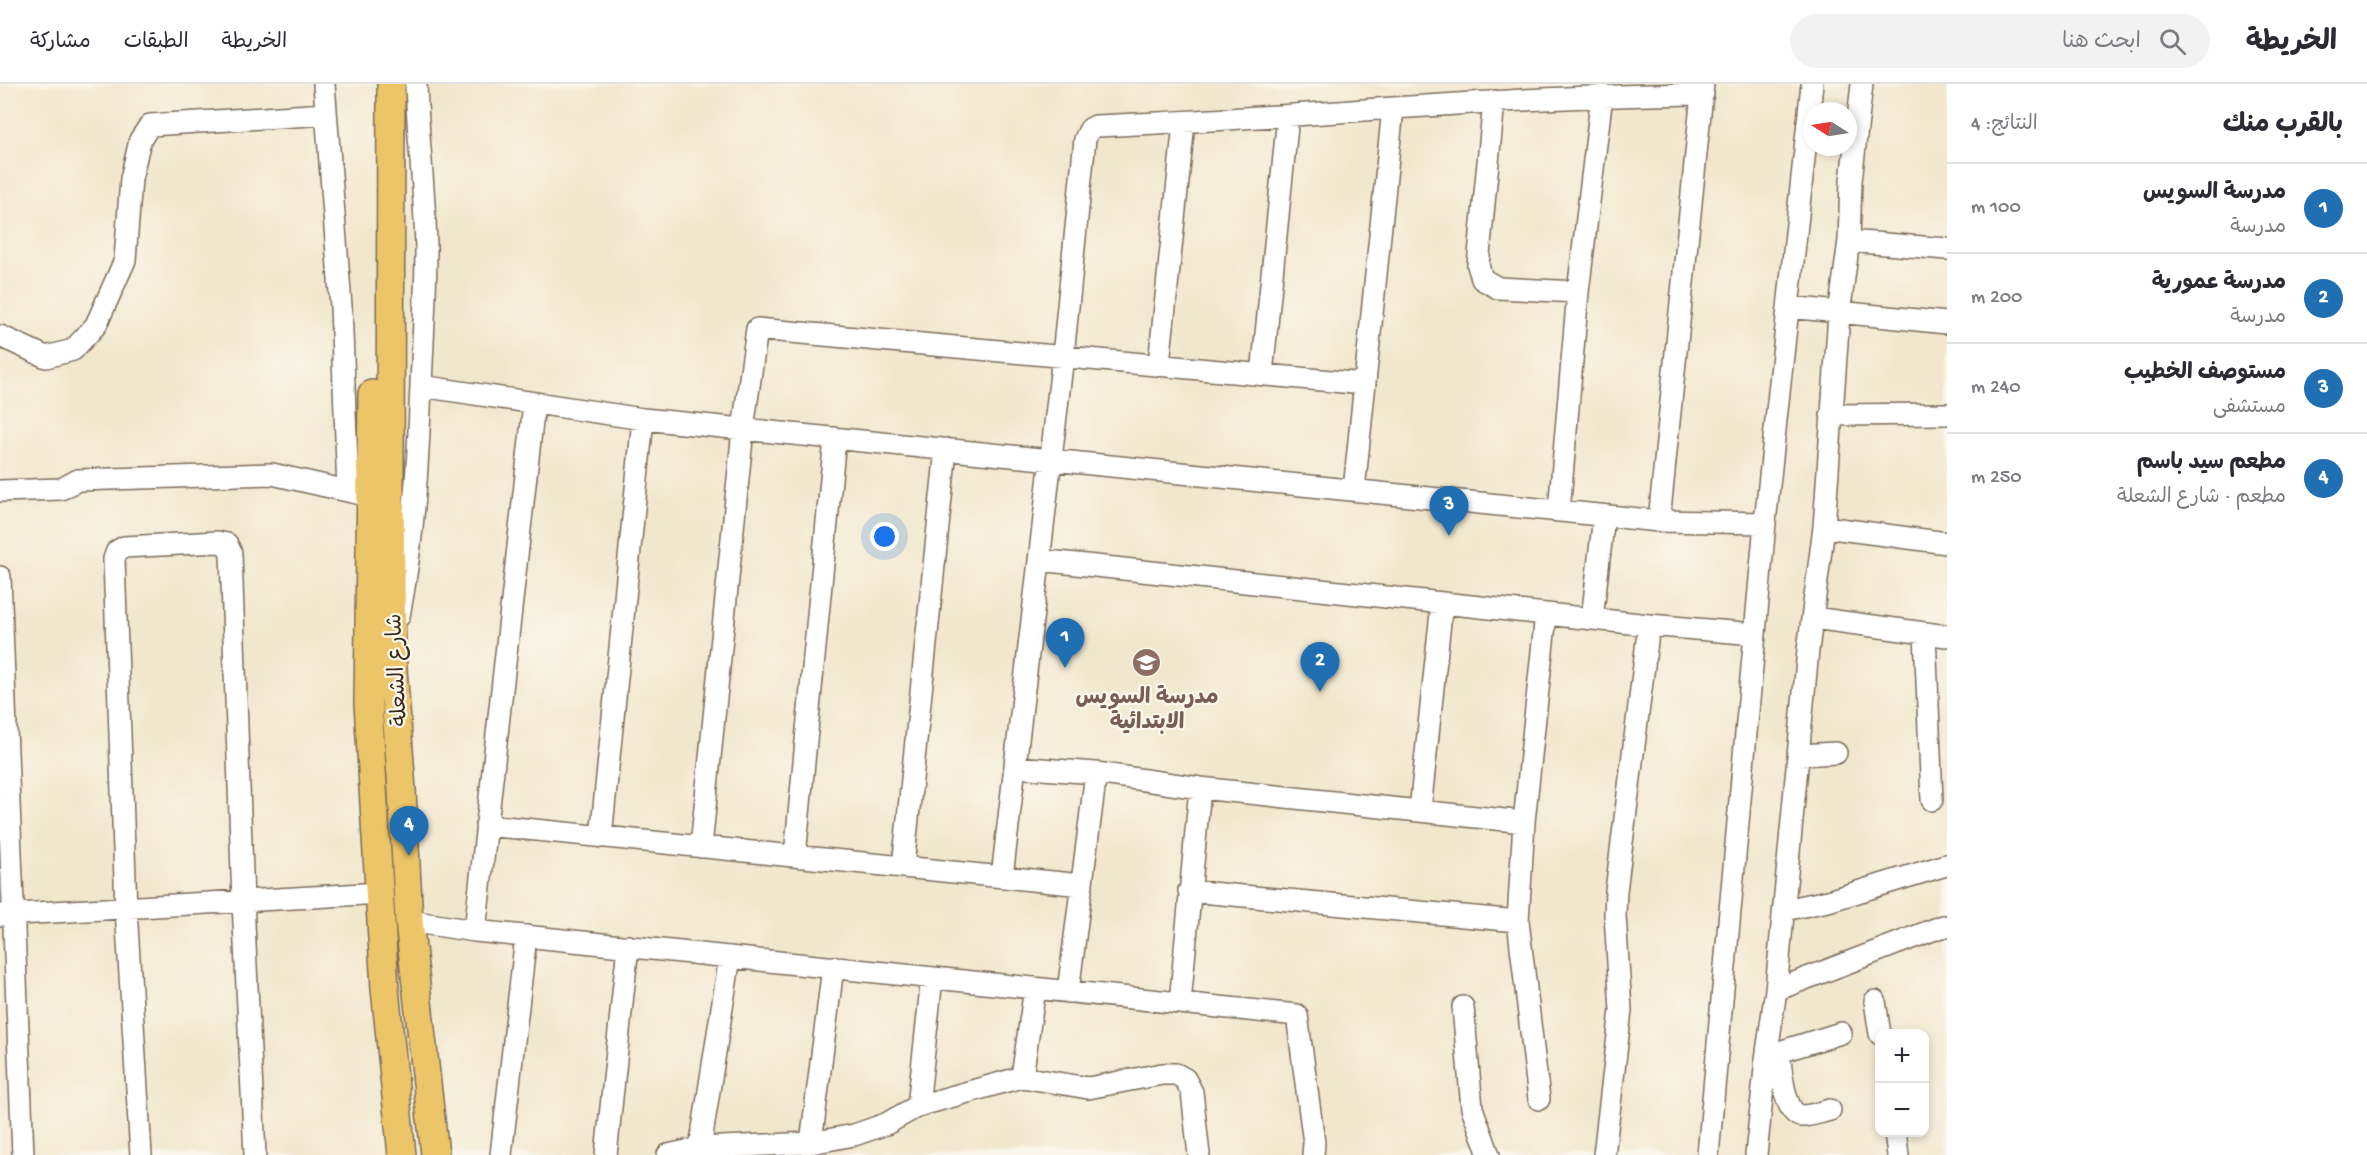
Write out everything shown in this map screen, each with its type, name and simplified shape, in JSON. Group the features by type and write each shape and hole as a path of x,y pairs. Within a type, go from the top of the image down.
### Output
{"main road":[{"path":"373,84 382,184"},
{"path":"382,184 391,84"},
{"name":"شارع الشعلة","path":"382,184 359,494 368,703 388,1022 402,1155"},
{"name":"شارع الشعلة","path":"382,184 392,655 409,921 435,1155"}],"street":[{"path":"0,491 62,489 78,480 272,474 359,494 341,306 324,84"},
{"path":"392,655 412,541 420,437 426,247 416,84"},
{"path":"1708,1155 1765,523 1812,84"},
{"path":"1756,1155 1772,1056 1798,755 1824,527 1839,314 1849,241 1851,181 1862,84"},
{"path":"1002,877 1063,356 1085,139 1090,129 1096,126 1184,123 1703,89 1659,521"},
{"path":"1559,511 1578,292 1602,95"},
{"path":"1494,101 1478,265 1482,279 1498,288 1578,292"},
{"path":"1353,490 1393,108"},
{"path":"0,336 46,357 73,350 96,325 125,260 131,179 140,140 150,125 326,114"},
{"path":"1262,374 1288,116"},
{"path":"1159,364 1184,123"},
{"path":"1849,241 1947,249"},
{"path":"1789,307 1839,314 1947,323"},
{"path":"701,847 743,429 757,329 1365,384"},
{"path":"421,386 643,419 1604,516 1659,521 1765,523"},
{"path":"475,931 534,404"},
{"path":"1831,415 1947,414"},
{"path":"601,837 643,419"},
{"path":"795,856 835,438"},
{"path":"903,867 946,449"},
{"path":"1592,619 1604,516"},
{"path":"1824,527 1947,543"},
{"path":"141,1155 126,909 114,559 117,551 124,547 217,542 227,544 231,553 243,902 255,1155"},
{"path":"1039,560 1650,625 1755,634"},
{"path":"0,578 7,915 23,1155"},
{"path":"1420,810 1442,603"},
{"path":"1539,1099 1518,921 1524,822 1546,614"},
{"path":"1813,618 1947,636"},
{"path":"1604,1155 1621,1010 1615,915 1616,891 1650,625"},
{"path":"1925,634 1932,800"},
{"path":"1798,755 1836,753"},
{"path":"1015,767 1096,773 1200,788 1524,822"},
{"path":"1068,992 1096,773"},
{"path":"1180,1003 1200,788"},
{"path":"486,825 1082,885"},
{"path":"1784,910 1828,901 1946,865"},
{"path":"1189,891 1518,921"},
{"path":"7,915 381,893"},
{"path":"409,921 475,931 1297,1015 1314,1143 1313,1155"},
{"path":"1776,990 1943,926 1947,927"},
{"path":"501,1155 526,936"},
{"path":"606,1155 628,946"},
{"path":"700,1148 730,957"},
{"path":"811,1143 833,968"},
{"path":"918,1106 932,978"},
{"path":"1022,1077 1035,988"},
{"path":"1875,1001 1879,1029"},
{"path":"1463,1008 1472,1108 1489,1155"},
{"path":"1772,1056 1840,1033"},
{"path":"1772,1056 1788,1106 1793,1114 1801,1117 1830,1110"},
{"path":"668,1155 700,1148 811,1143 865,1131 886,1124 918,1106 1022,1077 1088,1089 1162,1074 1176,1074 1185,1079 1192,1092 1199,1155"},
{"path":"1896,1137 1898,1155"}],"place":[{"name":"مستوصف الخطيب","path":"1449,536"},
{"name":"مدرسة السويس الابتدائية","path":"1147,663"},
{"name":"مدرسة السويس","path":"1065,668"},
{"name":"مدرسة عمورية","path":"1320,692"},
{"name":"مطعم سيد باسم","path":"409,856"}]}
